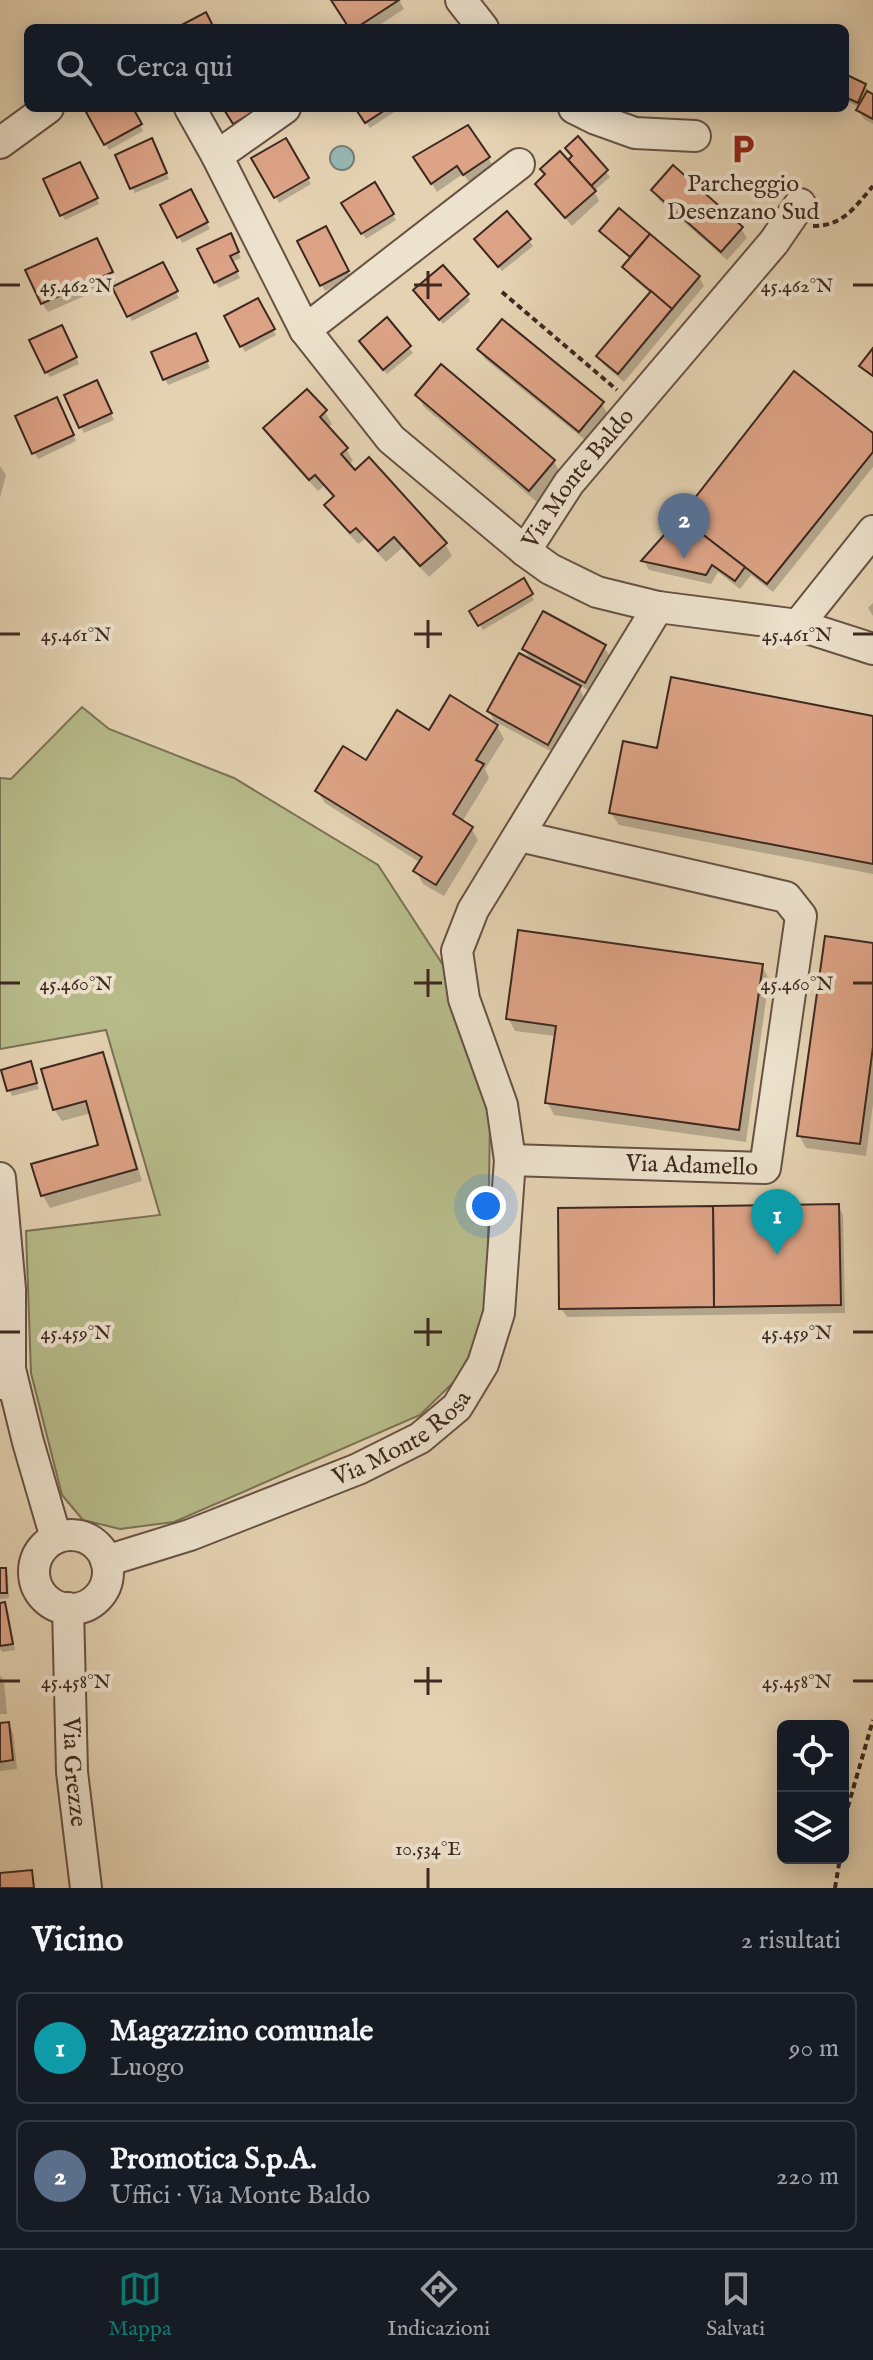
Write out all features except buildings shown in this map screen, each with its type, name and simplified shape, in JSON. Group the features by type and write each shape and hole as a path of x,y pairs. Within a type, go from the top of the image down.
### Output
{"street":[{"path":"461,0 480,24"},
{"path":"0,143 43,112"},
{"name":"Via Monte Baldo","path":"192,112 305,330 391,439 525,551 569,483 774,242 800,204"},
{"path":"217,156 279,112"},
{"path":"582,112 635,133 695,136"},
{"path":"305,330 519,164"},
{"path":"798,625 873,531"},
{"path":"525,551 550,569 597,592 658,607 798,625 873,649"},
{"path":"510,1160 502,1105 464,999 457,951 473,910 658,607"},
{"name":"Via Adamello","path":"510,1160 765,1168 801,916 786,897 519,836"},
{"name":"Via Monte Rosa","path":"106,1561 190,1535 358,1469 420,1438 457,1407 483,1364 499,1313 510,1160"},
{"path":"0,1178 5,1376 56,1538"},
{"path":"68,1535 92,1541 106,1561 108,1573 100,1595 80,1608 68,1608 46,1599 35,1578 39,1555 56,1538 68,1535"},
{"name":"Via Grezze","path":"68,1608 72,1772 86,1888"}],"path":[{"path":"502,292 635,404"},
{"path":"849,1803 873,1720"},
{"path":"835,1888 839,1864"}],"green space":[{"path":"82,707 109,729 234,778 378,865 445,968 490,1120 487,1304 463,1373 420,1415 174,1522 120,1529 83,1520 62,1495 31,1373 26,1231 160,1215 106,1030 0,1049 0,778 11,779"}],"water":[{"path":"342,146 351,149 354,158 351,167 342,170 333,167 330,158 333,149"}],"place":[{"name":"Parcheggio Desenzano Sud","path":"743,149"},
{"name":"Promotica S.p.A.","path":"684,559"},
{"name":"Magazzino comunale","path":"777,1255"}]}
